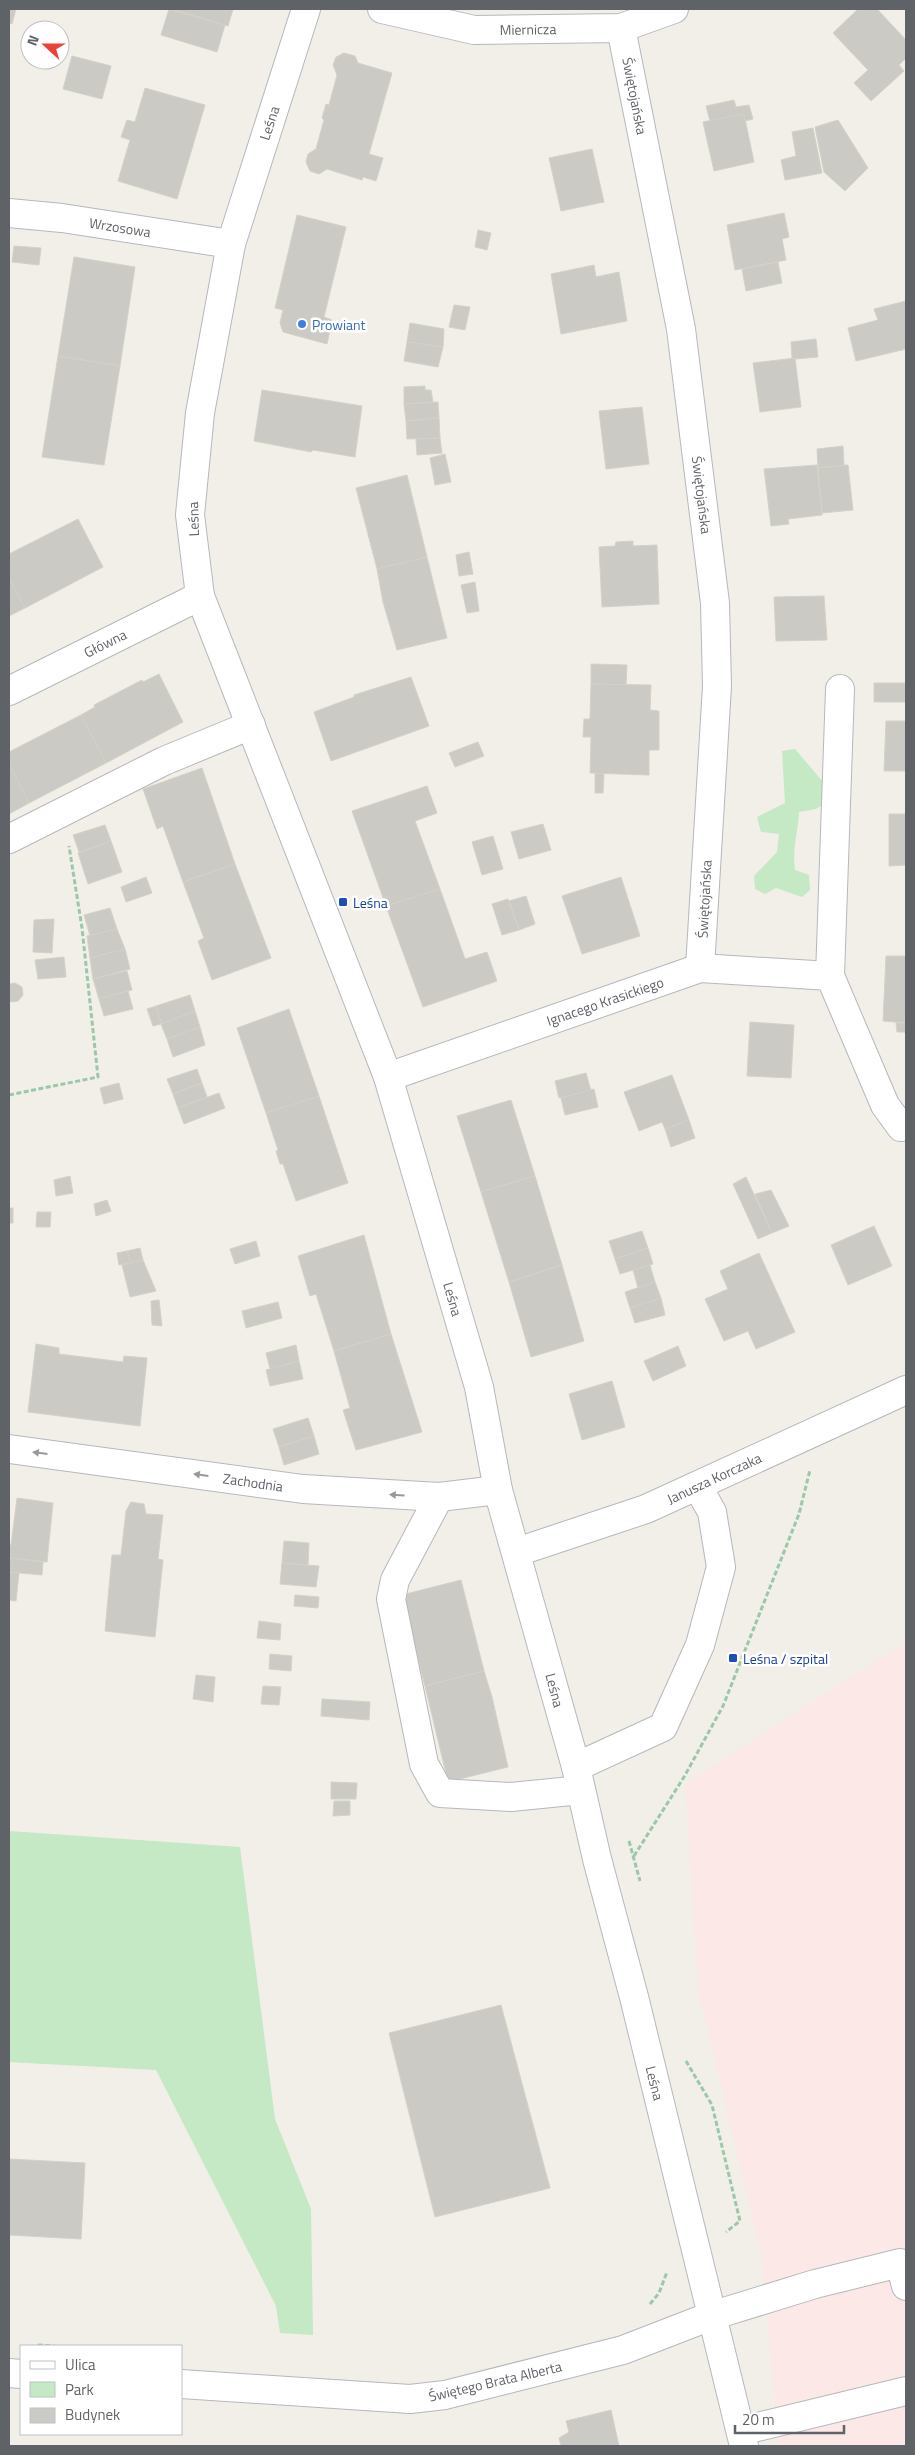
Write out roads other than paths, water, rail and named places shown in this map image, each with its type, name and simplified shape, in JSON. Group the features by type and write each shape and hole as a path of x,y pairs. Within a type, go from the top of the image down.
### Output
{"street":[{"name":"Leśna","path":"306,9 231,244 200,413 190,515 200,596 388,1077 479,1387 498,1490 517,1552 579,1778 742,2439 906,2390"},
{"name":"Miernicza","path":"382,9 474,30 621,28 674,9"},
{"name":"Świętojańska","path":"621,28 681,329 715,603 717,686 700,968"},
{"name":"Wrzosowa","path":"9,213 62,218 231,244"},
{"name":"Główna","path":"9,691 200,596"},
{"path":"840,689 830,976 885,1105 901,1127 906,1126"},
{"path":"9,840 62,811 164,761 251,725"},
{"name":"Ignacego Krasickiego","path":"388,1077 700,968 830,976"},
{"name":"Janusza Korczaka","path":"517,1552 646,1510 906,1390"},
{"name":"Zachodnia","path":"9,1449 303,1489 439,1497 498,1490"},
{"path":"439,1497 395,1580 391,1598 424,1764 440,1793 511,1797 579,1778 662,1727 700,1646 721,1567 712,1512 698,1487"},
{"path":"711,2316 815,2284 900,2263 906,2286"},
{"name":"Świętego Brata Alberta","path":"182,2384 410,2399 446,2395 623,2350 711,2316"}],"place":[{"name":"Prowiant","path":"302,324"},
{"name":"Leśna","path":"343,902"},
{"name":"Leśna / szpital","path":"733,1658"}]}
